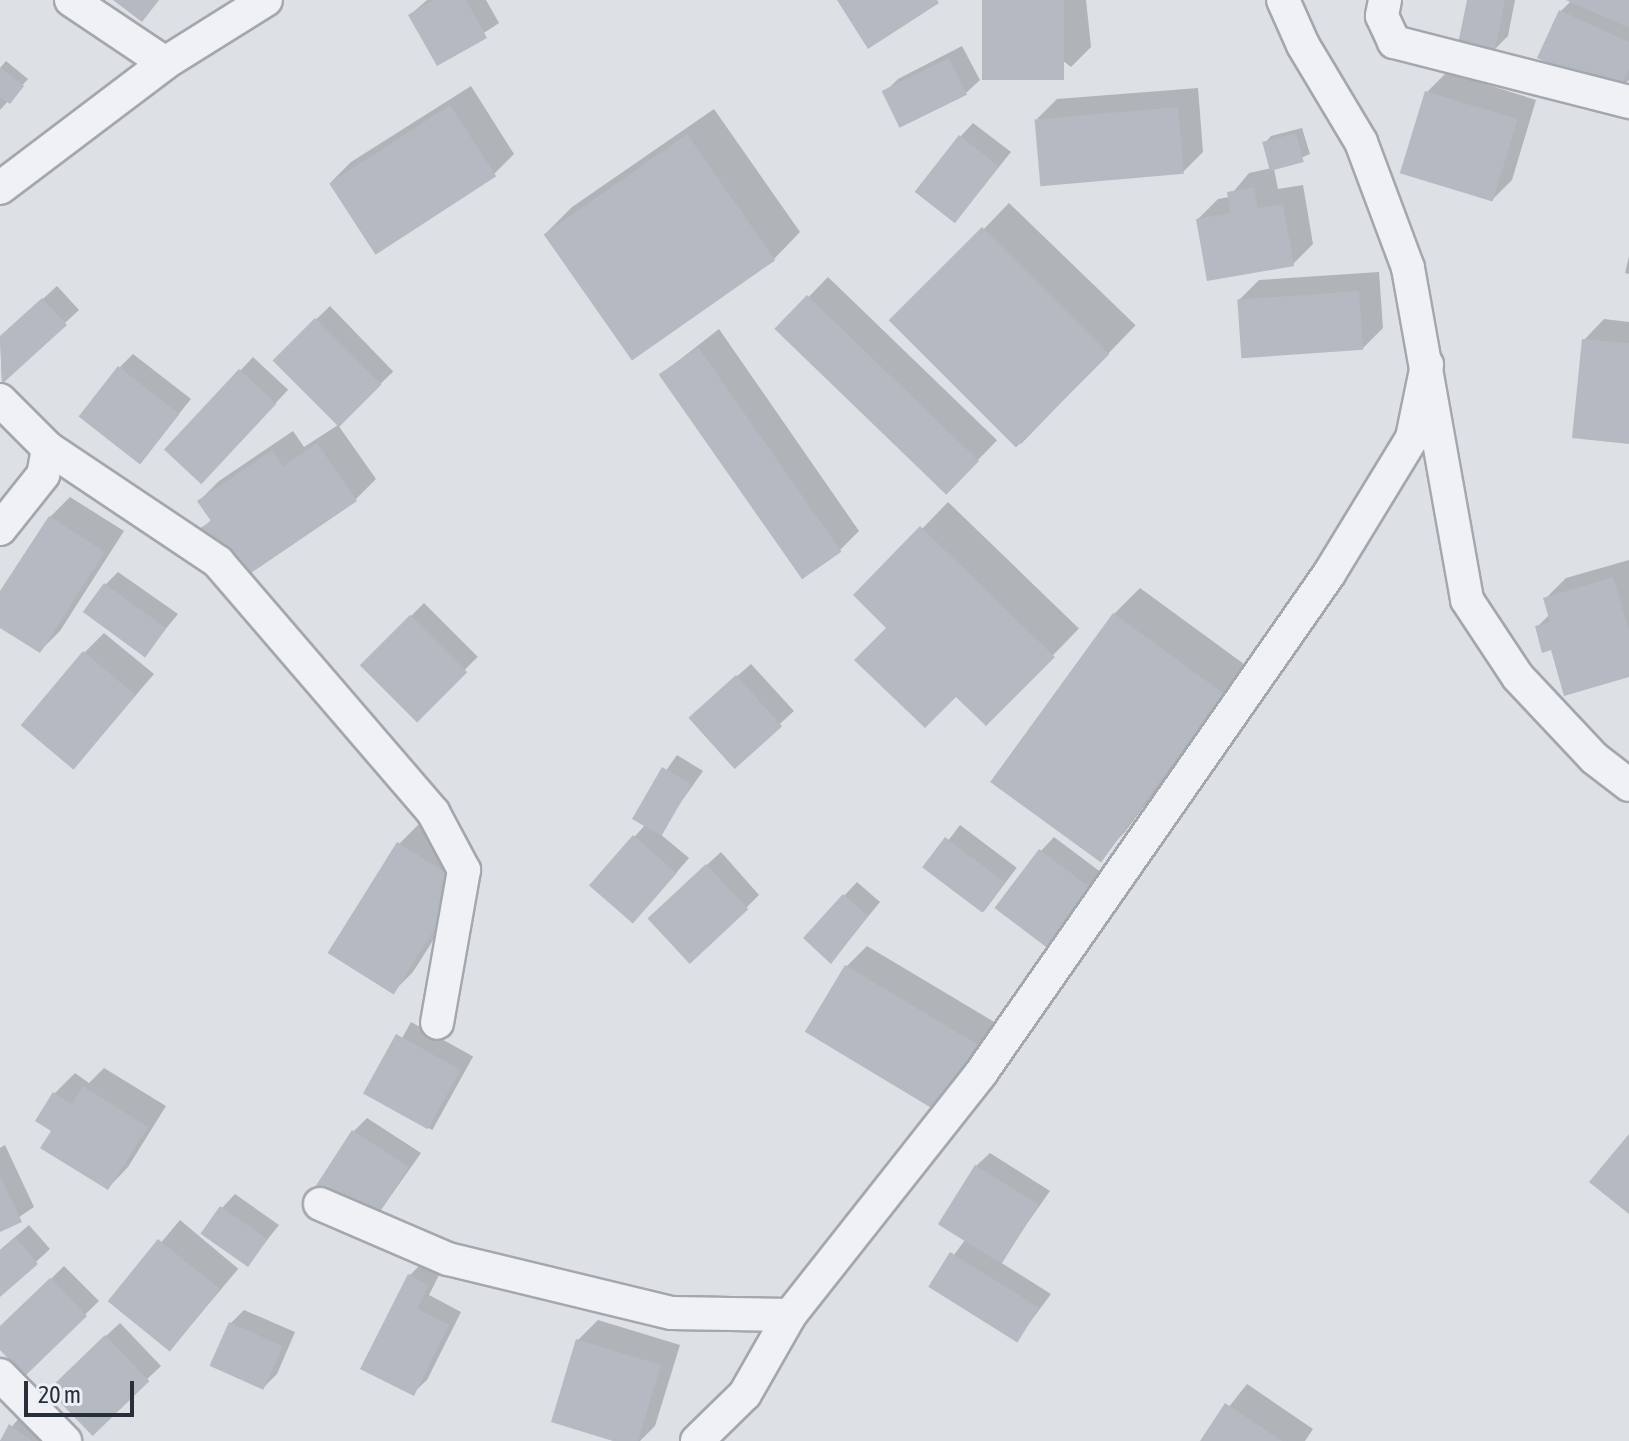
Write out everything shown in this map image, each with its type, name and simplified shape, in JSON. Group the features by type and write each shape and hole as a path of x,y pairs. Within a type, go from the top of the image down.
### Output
{"street":[{"path":"71,0 165,63"},
{"path":"0,188 165,63 266,0"},
{"path":"1283,0 1303,45 1361,142 1408,268 1467,600 1518,677 1594,758 1629,785"},
{"path":"1385,0 1382,16 1394,42 1629,102"},
{"path":"697,1441 745,1394 790,1315 981,1073 1329,574 1412,438 1427,365"},
{"path":"0,400 48,448 218,562 433,812 464,870 437,1023"},
{"path":"0,529 43,475 48,448"},
{"path":"320,1204 448,1259 672,1313 790,1315"},
{"path":"0,1375 65,1441"}],"building":[{"path":"113,0 159,0 142,22"},
{"path":"434,0 466,0 487,38 437,66 408,15"},
{"path":"837,0 937,0 939,3 868,49"},
{"path":"982,0 1064,0 1064,80 982,80"},
{"path":"1467,0 1505,0 1495,51 1458,44"},
{"path":"1566,0 1629,0 1629,28"},
{"path":"1559,10 1629,42 1629,69 1617,95 1537,58"},
{"path":"949,58 967,95 900,128 882,91"},
{"path":"0,67 24,86 10,104 0,97"},
{"path":"1425,91 1518,119 1493,202 1400,173"},
{"path":"450,105 496,176 376,255 329,183"},
{"path":"1178,107 1184,174 1040,186 1035,120"},
{"path":"1296,133 1304,162 1270,171 1262,142"},
{"path":"687,134 775,260 632,361 544,234"},
{"path":"959,135 999,166 955,223 915,192"},
{"path":"1254,187 1258,208 1283,204 1294,266 1207,281 1196,219 1230,213 1227,192"},
{"path":"982,227 1109,354 1016,448 889,320"},
{"path":"1359,291 1363,350 1241,358 1237,300"},
{"path":"807,295 979,461 946,495 774,329"},
{"path":"42,298 67,325 2,384 0,336"},
{"path":"315,318 381,384 339,427 273,360"},
{"path":"1582,339 1629,343 1629,444 1572,438"},
{"path":"698,347 841,552 802,579 659,375"},
{"path":"118,366 179,414 140,464 79,416"},
{"path":"239,369 276,404 201,484 164,449"},
{"path":"317,443 357,501 248,575 233,553 220,561 199,529 211,521 197,501 272,450 283,466"},
{"path":"49,516 105,552 40,653 0,628 0,591"},
{"path":"920,526 1055,657 986,726 956,697 925,728 854,660 886,628 853,595"},
{"path":"1613,577 1629,630 1629,677 1564,696 1551,650 1542,653 1535,626 1550,622 1543,598"},
{"path":"104,583 166,628 145,657 83,612"},
{"path":"1113,613 1224,694 1101,863 990,782"},
{"path":"410,615 467,672 417,722 360,665"},
{"path":"83,651 136,695 74,770 21,725"},
{"path":"736,675 782,726 735,769 688,718"},
{"path":"662,767 691,784 661,836 632,819"},
{"path":"633,835 677,873 633,924 589,886"},
{"path":"945,837 1005,882 982,912 922,867"},
{"path":"397,842 463,883 394,994 328,953"},
{"path":"1039,849 1094,891 1050,950 994,908"},
{"path":"706,864 748,909 690,964 647,919"},
{"path":"843,894 868,916 831,964 803,938"},
{"path":"845,965 977,1044 937,1111 805,1032"},
{"path":"396,1034 461,1070 428,1129 363,1093"},
{"path":"83,1086 148,1127 108,1190 40,1148 51,1131 35,1121 53,1092 72,1104"},
{"path":"352,1130 409,1167 368,1230 311,1193"},
{"path":"1629,1134 1629,1214 1589,1182"},
{"path":"975,1165 1039,1205 1002,1264 938,1224"},
{"path":"0,1176 22,1222 0,1232"},
{"path":"220,1206 268,1239 248,1267 200,1234"},
{"path":"15,1237 38,1264 0,1297 0,1250"},
{"path":"158,1239 220,1289 170,1352 108,1301"},
{"path":"950,1252 1039,1308 1017,1342 928,1287"},
{"path":"408,1274 429,1285 417,1309 449,1325 414,1396 360,1369"},
{"path":"50,1278 87,1316 25,1376 0,1350 0,1326"},
{"path":"229,1322 283,1346 263,1390 209,1366"},
{"path":"105,1335 149,1381 93,1436 48,1390"},
{"path":"576,1339 661,1365 638,1441 613,1441 551,1422"},
{"path":"1225,1403 1282,1441 1200,1441"},
{"path":"9,1424 32,1441 0,1441"}]}
